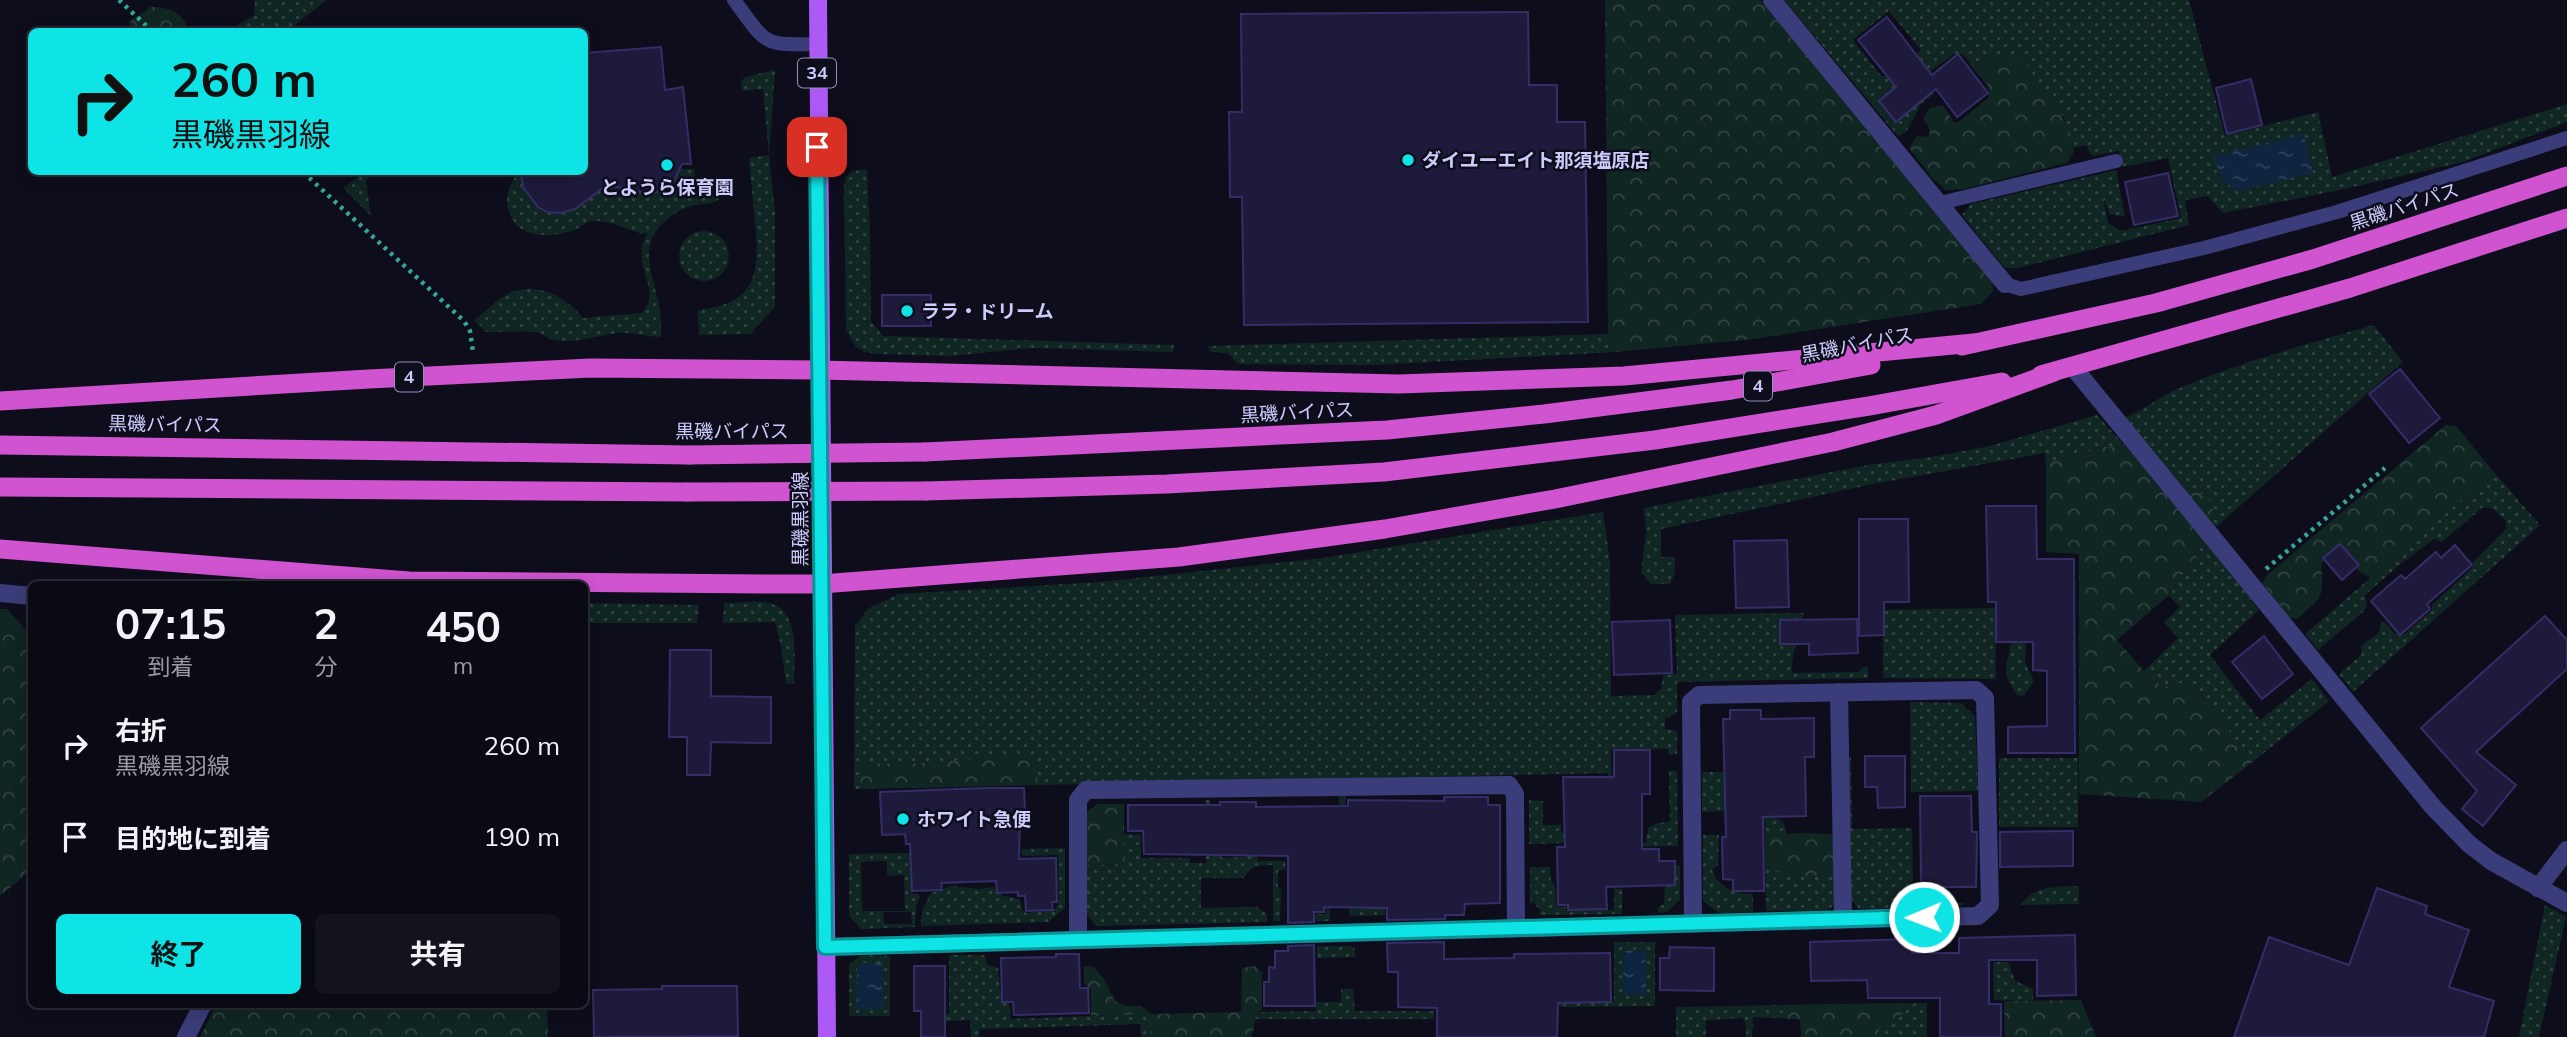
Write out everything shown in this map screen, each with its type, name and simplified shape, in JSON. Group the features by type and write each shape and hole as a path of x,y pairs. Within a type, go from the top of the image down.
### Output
{"highway":[{"name":"黒磯バイパス","path":"0,445 689,455 925,453 1374,430 1544,414 1732,390 1865,366 2156,303 2300,262 2481,206 2567,176"},
{"name":"4","path":"588,583 821,584 1179,557 1385,529 1556,499 1833,442 1936,415 2063,370 2350,288 2567,218"},
{"name":"4","path":"0,401 591,368 819,370 1399,384 1624,376 1974,343"},
{"name":"4","path":"0,487 926,491 1167,484 1384,472 1655,440 1869,406 2063,370"},
{"name":"4","path":"0,549 384,581"}],"main road":[{"name":"黒磯黒羽線","path":"818,0 819,370 827,1037"}],"street":[{"path":"1772,0 2005,284"},
{"path":"2063,370 2249,583 2433,807 2469,844 2491,861 2567,903"},
{"path":"0,593 28,596"},
{"path":"825,947 1978,916 1990,905 1986,698 1976,690 1699,695 1691,702 1693,923"},
{"path":"1839,692 1843,919"},
{"path":"1078,940 1078,800 1086,790 1509,785 1516,794 1516,928"},
{"path":"2538,888 2567,850"},
{"path":"186,1037 201,1008"}],"lane":[{"path":"734,0 768,42 778,45 818,44"},
{"path":"2005,284 2021,289 2204,248 2349,208 2567,138"},
{"path":"1940,203 2116,160"}],"path":[{"path":"119,0 149,28"},
{"path":"306,175 464,321 473,340 475,373"},
{"path":"2249,583 2385,468"}],"green space":[{"path":"255,0 327,0 291,28 233,28 254,15"},
{"path":"1605,0 1760,0 1992,279 1993,291 1981,304 1754,339 1615,352 1608,334"},
{"path":"1784,0 2189,0 2225,136 2318,112 2332,177 2567,104 2567,122 2463,162 2223,213 2207,196 2185,200 2189,225 2018,268 2005,268 1962,215 1971,204 2116,170 2125,217 2110,214 2103,197 2108,223 2121,231 2181,218 2168,158 2122,167 2119,151 2094,156 2089,153 2087,145 2073,148 2064,117 1984,61 1976,72 1963,54 1954,54 1927,74 1926,83 1934,94 1921,104 1906,132 1898,136","holes":["1889,11 1921,50 1891,76 1881,76 1853,40","1899,85 1896,122 1879,101"]},
{"path":"150,7 174,12 183,19 187,28 131,28 129,23"},
{"path":"2001,55 2021,58 2045,91 2070,132 2073,154 2067,163 1964,189 1946,190 1932,178 1909,148 1917,136 1929,137 1930,130 1923,118 1930,108 1943,105 1954,123 1989,97 1988,86 1976,72 1984,60"},
{"path":"775,70 769,156 775,212 775,307 750,334 699,335 698,310 718,307 732,301 743,293 755,271 757,256 749,158 769,155 763,89 742,91 741,81 745,77"},
{"path":"679,169 694,169 696,190 722,188 716,201 691,206 667,219 651,240 649,259 660,309 661,337 619,333 562,341 535,332 486,332 474,320 504,296 526,289 537,289 558,296 583,318 642,313 647,305 649,290 642,245 647,233 642,234 600,221 586,223 575,230 558,234 539,235 523,230 511,217 507,204 509,188 516,175 522,175 531,200 545,211 554,213 564,213 579,207 607,185 656,192 672,181"},
{"path":"867,169 871,321 883,336 1174,345 1173,352 1032,348 950,356 864,352 856,347 846,330 844,187 845,178 853,171"},
{"path":"361,175 369,175 366,183 371,216 343,188"},
{"path":"704,231 721,239 729,256 721,273 704,281 687,273 679,256 687,239"},
{"path":"2374,325 2403,362 2215,528 2124,418 2175,390 2224,371"},
{"path":"1608,334 1615,352 1375,365 1238,364 1228,353 1211,352 1208,346"},
{"path":"2097,415 2125,446 2105,447 2046,463 2045,453 1873,484 1661,529 1661,557 1675,557 1675,573 1670,584 1651,584 1641,572 1646,532 1644,508 1874,464 1990,446"},
{"path":"2446,425 2456,426 2494,472 2371,578 2360,572 2337,551 2321,564 2322,591 2317,601 2297,619 2289,617 2262,583 2267,575"},
{"path":"2125,446 2155,479 2185,484 2208,497 2215,515 2206,539 2169,595 2117,640 2162,687 2182,683 2206,700 2235,739 2255,760 2201,802 2079,794 2079,554 2046,552 2046,463 2105,447"},
{"path":"2494,472 2540,525 2353,692 2339,674 2362,654 2361,646 2379,632 2381,622 2384,621 2395,634 2404,635 2472,568 2474,561 2506,529 2506,521 2493,509 2483,507 2442,542 2434,539 2398,566 2365,595 2367,605 2363,612 2318,650 2305,634"},
{"path":"1603,512 1610,561 1611,696 1655,695 1661,688 1663,675 1677,674 1675,615 1804,613 1794,650 1792,673 1858,672 1864,666 1868,667 1868,678 1677,682 1677,713 1665,719 1665,729 1677,731 1677,754 1669,755 1668,749 1611,750 1612,824 1627,843 1646,843 1648,828 1658,823 1670,822 1669,771 1677,771 1678,846 1609,847 1608,773 854,789 855,626 869,608 899,594 1100,582 1323,558"},
{"path":"2206,539 2259,610 2210,655 2260,720 2312,679 2329,701 2255,760 2235,739 2206,700 2182,683 2162,687 2144,671 2178,638 2164,622 2180,607 2169,595"},
{"path":"588,603 699,605 697,623 588,623"},
{"path":"724,603 769,603 779,607 786,615 791,625 795,649 794,683 786,684 775,622 723,623"},
{"path":"1995,608 1996,679 1883,678 1883,610"},
{"path":"0,609 7,609 28,633 28,873 0,896"},
{"path":"2027,610 2025,663 2034,681 2024,696 2017,695 2008,679 2006,668 2011,640 2011,611"},
{"path":"1910,702 1961,703 1975,716 1978,791 1911,792"},
{"path":"1022,753 1036,761 1038,784 860,789 861,764 932,763"},
{"path":"1851,757 1852,829 1912,828 1913,888 1918,890 1919,900 1965,903 1960,906 1859,909 1850,898 1848,758"},
{"path":"1999,758 2078,758 2078,827 1999,827"},
{"path":"1764,761 1772,816 1783,822 1787,834 1769,836 1765,842"},
{"path":"1702,772 1726,772 1726,811 1702,812"},
{"path":"1339,793 1346,793 1345,847 1349,851 1383,850 1383,856 1400,856 1403,914 1399,914 1398,891 1386,891 1385,915 1350,916 1349,909 1382,908 1383,857 1330,857 1330,883 1332,886 1346,886 1346,898 1330,899 1330,921 1288,921 1287,915 1326,914 1327,815 1338,814"},
{"path":"1206,800 1210,800 1211,852 1218,851 1222,858 1246,857 1257,844 1258,861 1285,861 1286,869 1278,871 1278,888 1281,891 1280,921 1273,921 1273,865 1253,868 1244,878 1201,878 1201,908 1257,907 1267,914 1267,922 1096,926 1087,914 1086,865 1124,864 1124,834 1141,835 1141,858 1190,858 1190,863 1206,863"},
{"path":"1529,800 1543,801 1543,825 1561,825 1561,832 1567,834 1568,843 1529,844"},
{"path":"1097,804 1124,804 1124,864 1086,865 1086,813"},
{"path":"1832,834 1837,855 1828,872 1807,877 1795,876 1765,866 1765,842 1769,836"},
{"path":"1703,835 1719,835 1718,865 1712,870 1728,889 1753,894 1753,912 1719,913 1703,901"},
{"path":"1065,848 1065,908 1048,922 921,926 922,911 931,893 952,886 979,889 992,887 1003,896 1020,899 1022,910 1026,913 1056,908 1059,901 1058,855 1022,856 1021,849"},
{"path":"911,853 911,893 920,897 916,907 915,927 861,929 849,916 849,854","holes":["887,861 887,876 904,875 905,911 862,911 861,862","883,912 911,912 912,924 884,924"]},
{"path":"1837,860 1837,902 1827,911 1766,911 1765,866 1778,872 1817,876 1828,871"},
{"path":"1680,865 1680,900 1667,912 1658,913 1658,907 1664,903 1665,885 1675,885 1675,866"},
{"path":"1530,867 1550,867 1551,880 1555,885 1556,907 1566,907 1565,911 1614,910 1614,889 1622,889 1622,914 1541,915 1533,902 1530,904"},
{"path":"2079,886 2079,904 2020,905 2039,890"},
{"path":"2545,905 2566,917 2539,1037 2519,1037"},
{"path":"1614,942 1655,942 1655,1006 1559,1007 1560,994 1577,1002 1614,1002"},
{"path":"1317,946 1350,946 1355,949 1355,957 1317,958"},
{"path":"861,955 890,956 890,1016 849,1016 849,965"},
{"path":"949,955 984,955 988,965 998,968 1000,989 1010,1006 1011,1019 1151,1014 1151,1037 1141,1037 1140,1024 980,1029 979,1037 971,1037 970,1020 928,1022 929,1017 949,1014"},
{"path":"1993,962 2008,962 2015,981 2033,989 2033,1001 1994,1000"},
{"path":"1084,966 1094,967 1104,979 1115,1001 1126,1006 1141,1006 1151,1014 1241,1012 1242,968 1255,966 1262,973 1262,1011 1255,1012 1251,1037 1151,1037 1150,1014 1091,1016 1091,989 1084,984"},
{"path":"1341,989 1353,989 1355,1011 1434,1011 1434,1019 1255,1019 1255,1012 1316,1011 1316,1002 1341,1002"},
{"path":"2081,1000 2096,1037 2005,1037 2004,1003 2007,1001"},
{"path":"1908,1003 1902,1014 1883,1021 1876,1037 1801,1037 1801,1020 1784,1017 1781,1005"},
{"path":"1927,1003 1927,1037 1801,1037 1800,1019 1753,1017 1752,1037 1746,1037 1746,1023 1742,1018 1706,1020 1706,1037 1676,1037 1676,1007"},
{"path":"214,1008 547,1008 548,1037 200,1037"}],"water":[{"path":"2304,134 2313,173 2237,191 2221,179 2214,156"},
{"path":"1623,951 1646,951 1646,995 1623,995"},
{"path":"862,963 883,963 883,1009 856,1009 857,969"}],"building":[{"name":"ダイユーエイト那須塩原店","path":"1528,12 1529,85 1557,85 1557,122 1585,122 1588,322 1244,325 1242,197 1230,197 1229,112 1242,112 1241,14"},
{"path":"1887,17 1932,75 1958,54 1988,93 1957,117 1936,89 1896,122 1879,101 1896,87 1858,40"},
{"path":"661,47 665,90 683,87 691,164 682,164 675,179 664,189 652,194 607,185 575,209 561,213 547,212 538,207 523,187 521,175 588,175 588,53"},
{"path":"2251,79 2262,125 2227,134 2216,88"},
{"path":"2168,173 2178,216 2134,225 2125,182"},
{"name":"ララ・ドリーム","path":"882,295 931,295 931,326 882,326"},
{"path":"2400,369 2440,418 2409,443 2369,394"},
{"path":"1986,506 2036,506 2037,559 2074,559 2075,753 2008,753 2008,727 2047,726 2047,671 2033,670 2033,642 1996,642 1996,602 1988,602"},
{"path":"1859,519 1908,519 1909,602 1884,602 1884,635 1859,636"},
{"path":"1787,540 1789,607 1736,608 1734,541"},
{"path":"2340,544 2359,565 2342,580 2323,558"},
{"path":"2455,545 2472,565 2427,604 2430,609 2400,635 2371,601 2401,575 2405,579 2436,552 2441,558"},
{"path":"2545,616 2567,640 2567,669 2476,752 2516,785 2483,826 2462,809 2477,791 2421,728"},
{"path":"1857,619 1858,653 1809,655 1809,644 1780,644 1780,620"},
{"path":"1670,620 1672,673 1614,675 1612,622"},
{"path":"2264,636 2293,674 2262,699 2232,662"},
{"path":"670,650 711,650 711,696 771,697 771,743 711,742 710,775 687,775 687,737 669,737"},
{"path":"1730,710 1761,710 1761,719 1814,718 1814,757 1805,757 1806,816 1763,817 1764,891 1733,891 1733,880 1723,879 1722,837 1726,837 1723,719 1730,719"},
{"path":"1614,750 1650,750 1650,794 1642,794 1642,849 1659,849 1659,861 1675,861 1675,885 1606,887 1607,909 1568,910 1568,905 1558,905 1557,847 1565,847 1563,777 1614,777"},
{"path":"1865,756 1905,756 1905,807 1878,808 1877,787 1865,787"},
{"path":"1024,788 1025,811 1020,812 1019,859 1056,858 1057,902 1052,902 1053,910 1026,911 1025,896 1018,896 1018,892 997,893 996,881 941,883 942,890 912,891 910,844 906,844 905,834 882,835 880,792"},
{"path":"1920,796 1971,796 1972,832 1977,832 1976,887 1921,887"},
{"path":"1444,797 1488,797 1488,805 1500,805 1500,903 1465,904 1464,915 1445,915 1445,919 1387,920 1387,908 1324,907 1324,912 1314,912 1314,922 1288,923 1288,856 1144,854 1143,831 1128,831 1128,805 1220,805 1220,802 1256,802 1256,807 1348,806 1348,800 1444,801"},
{"path":"2073,831 2073,866 2000,867 2000,832"},
{"path":"2377,888 2427,906 2425,914 2469,930 2449,987 2494,1001 2484,1037 2234,1037 2269,937 2349,965"},
{"path":"2075,935 2076,995 2037,996 2037,960 1989,960 1989,1004 2001,1004 2001,1037 1940,1037 1940,998 1868,998 1867,980 1811,981 1810,942 1911,939 1912,953 1959,953 1959,938"},
{"path":"1444,942 1444,959 1514,958 1514,954 1610,953 1611,1002 1558,1003 1557,1037 1437,1037 1437,1008 1398,1007 1398,972 1388,972 1387,943"},
{"path":"1314,945 1315,1006 1264,1006 1264,982 1269,982 1269,967 1275,968 1275,951 1288,951 1288,946"},
{"path":"1670,947 1714,948 1714,991 1660,990 1660,958 1669,958"},
{"path":"1056,954 1079,954 1080,988 1088,988 1089,1013 1014,1015 1013,1002 1002,1002 1001,958 1056,957"},
{"path":"914,966 945,966 945,1037 921,1037 921,1011 914,1011"},
{"path":"662,986 737,986 738,1036 594,1037 593,990 662,989"}],"place":[{"name":"ダイユーエイト那須塩原店","path":"1408,160"},
{"name":"とようら保育園","path":"667,165"},
{"name":"ララ・ドリーム","path":"907,311"},
{"name":"ホワイト急便","path":"903,819"}],"route":[{"path":"817,147 825,947 1924,917"}]}
